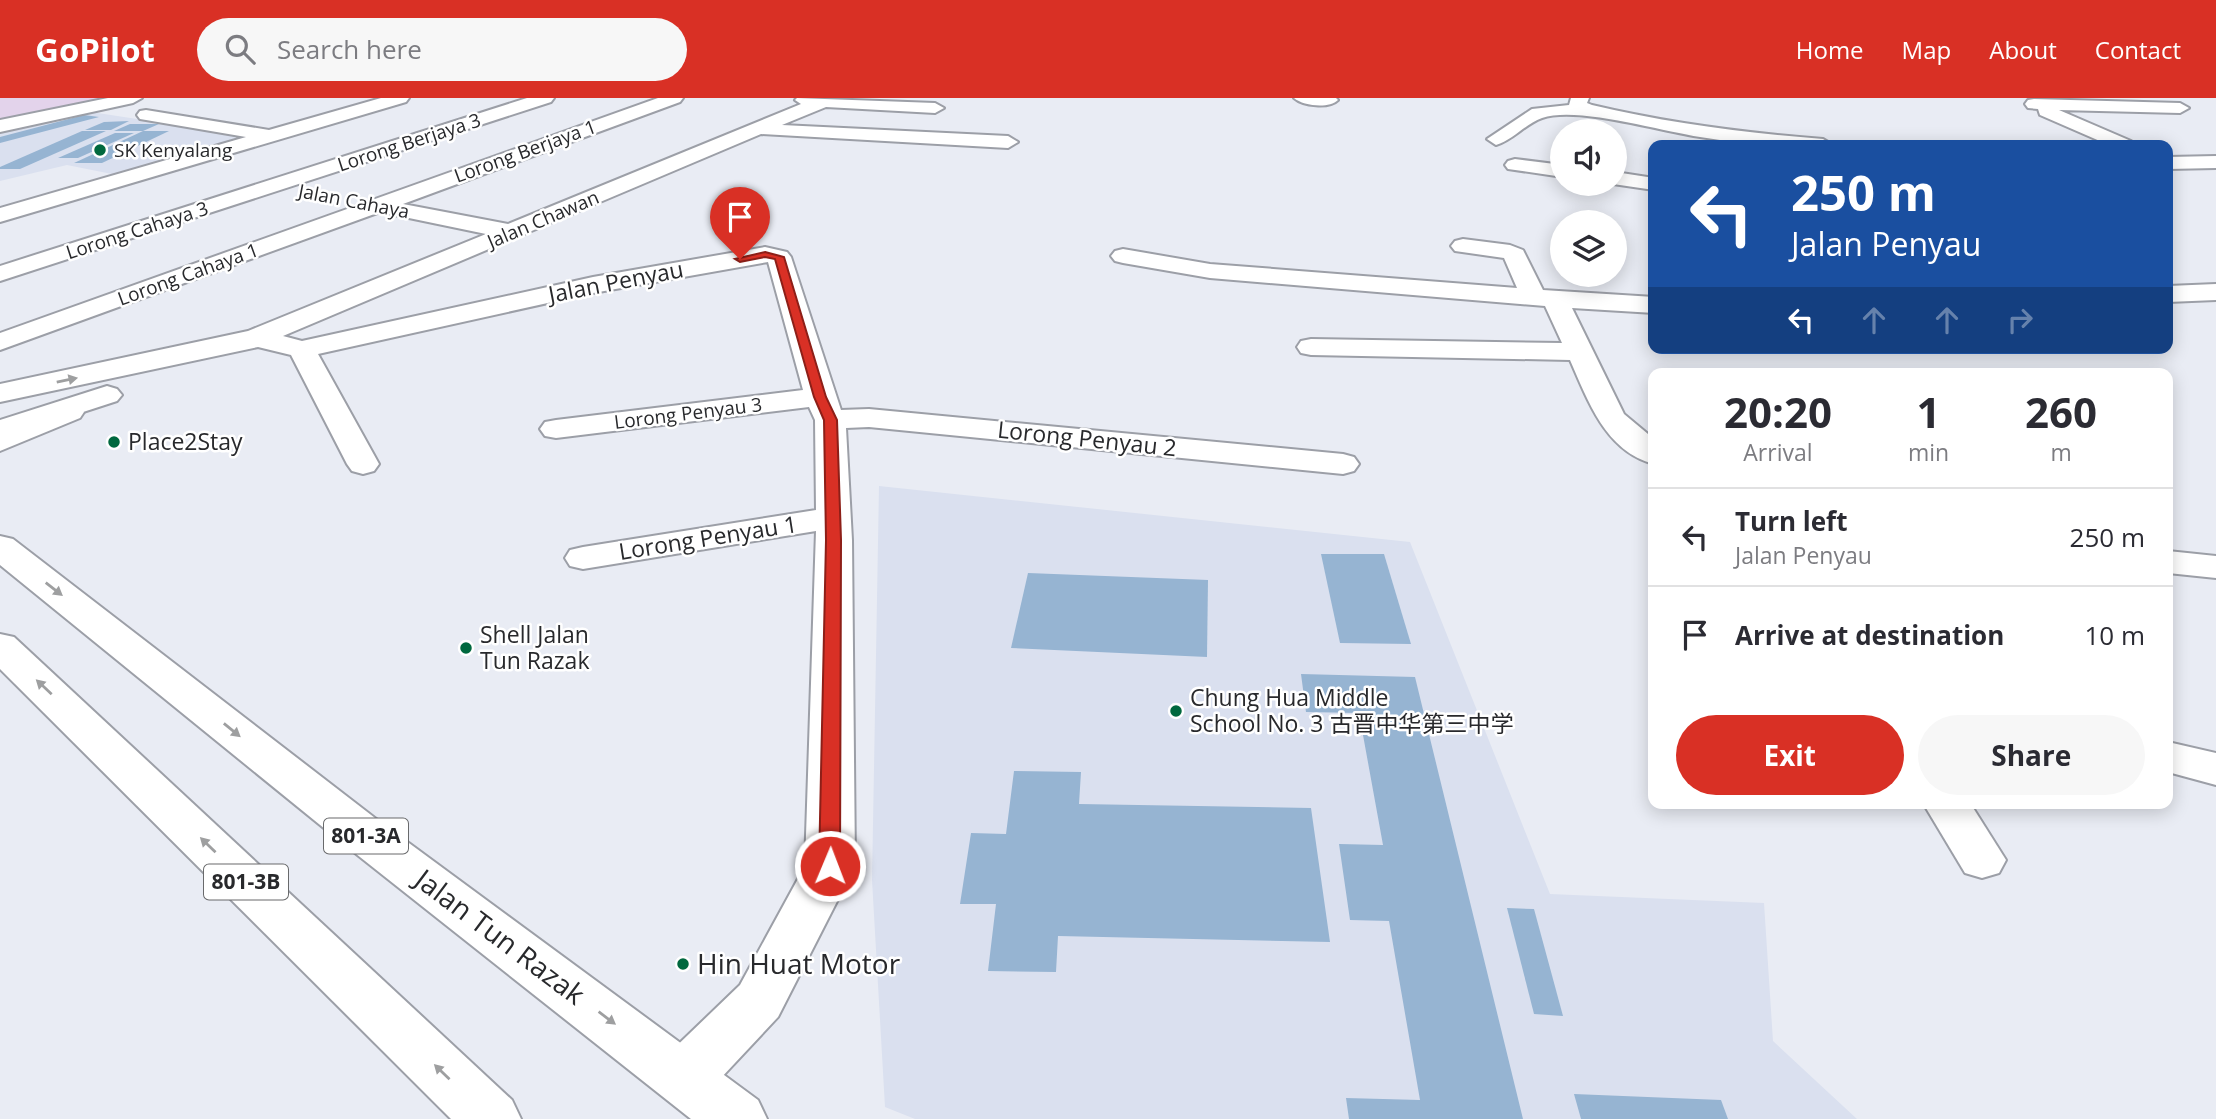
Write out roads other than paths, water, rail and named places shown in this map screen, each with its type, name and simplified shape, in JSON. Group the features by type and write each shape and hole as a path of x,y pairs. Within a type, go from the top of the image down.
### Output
{"main road":[{"path":"0,126 132,98"},
{"path":"0,215 400,98"},
{"name":"Lorong Berjaya 3","path":"274,186 545,98"},
{"name":"Lorong Berjaya 1","path":"376,204 674,98"},
{"path":"788,98 936,108"},
{"path":"1303,98 1329,100"},
{"name":"Jalan Chawan","path":"130,376 255,338 826,100"},
{"path":"2029,101 2188,102"},
{"path":"2029,101 2113,140"},
{"path":"1496,139 1538,113 1581,104 1645,122 1765,140"},
{"path":"146,115 271,136"},
{"path":"1627,135 1645,122"},
{"path":"757,129 1008,142"},
{"path":"2173,163 2216,162"},
{"path":"1515,164 1550,169"},
{"name":"Jalan Cahaya","path":"234,178 312,192"},
{"path":"1627,180 1648,183"},
{"name":"Lorong Cahaya 3","path":"0,274 274,186"},
{"name":"Jalan Cahaya","path":"338,197 512,232"},
{"name":"Lorong Cahaya 1","path":"0,342 376,204"},
{"path":"1463,246 1510,251 1515,255 1579,352 1611,418 1632,439 1648,450"},
{"name":"Jalan Penyau","path":"255,338 302,349 593,285 771,254 780,260 825,408 834,518 830,866 759,1001 684,1077"},
{"path":"1123,256 1210,271 1648,305"},
{"path":"2173,294 2216,292"},
{"path":"1311,346 1579,352"},
{"path":"302,349 363,464"},
{"path":"0,393 130,376"},
{"path":"0,442 107,395 130,376"},
{"path":"0,430 107,395"},
{"name":"Lorong Penyau 3","path":"556,429 825,408"},
{"name":"Lorong Penyau 2","path":"825,408 869,418 1343,464"},
{"name":"Lorong Penyau 1","path":"583,558 834,518"},
{"name":"Jalan Tun Razak","path":"0,547 358,830 737,1119"},
{"path":"2173,563 2216,567"},
{"name":"801-3B","path":"0,646 491,1119"},
{"path":"2173,758 2216,769"},
{"path":"1950,809 1982,860"}],"place":[{"name":"SK Kenyalang","path":"100,150"},
{"name":"Place2Stay","path":"114,442"},
{"name":"Shell Jalan Tun Razak","path":"466,648"},
{"name":"Chung Hua Middle School No. 3 古晋中华第三中学","path":"1176,711"},
{"name":"Hin Huat Motor","path":"683,964"}]}
